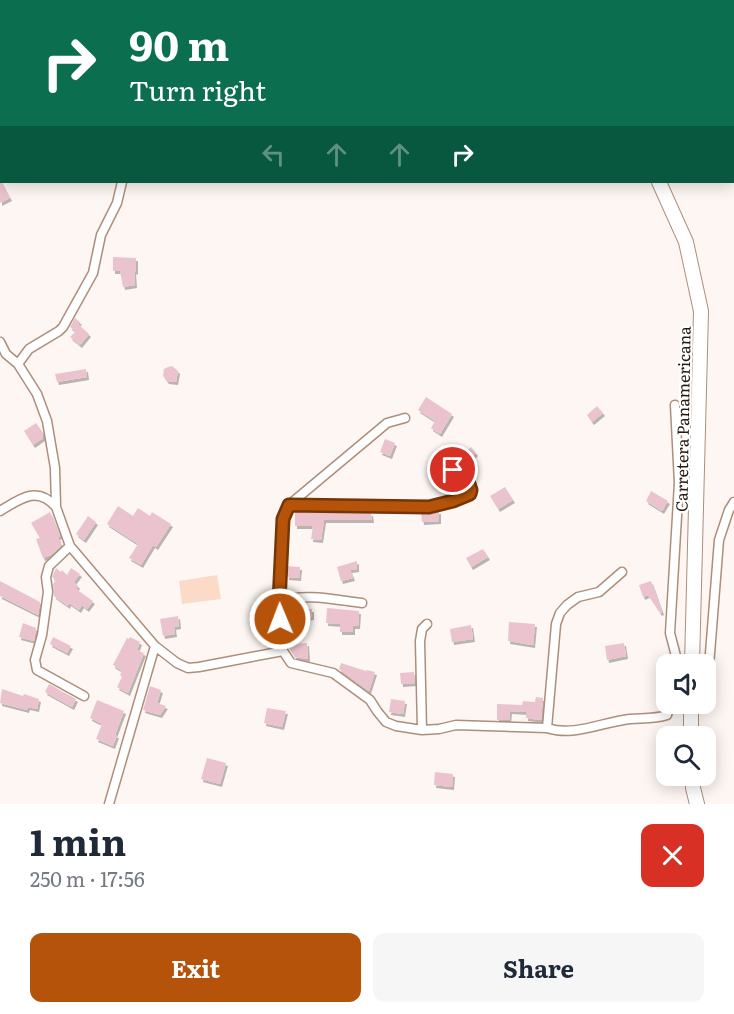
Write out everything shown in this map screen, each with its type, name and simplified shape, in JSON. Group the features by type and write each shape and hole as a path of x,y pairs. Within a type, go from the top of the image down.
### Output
{"highway":[{"name":"Carretera Panamericana","path":"658,183 686,242 701,311 692,654"},
{"path":"693,786 697,804"}],"street":[{"path":"18,364 29,349 63,327 93,273 101,235 117,202 122,183"},
{"path":"0,342 6,354 5,358 18,364 37,394 47,421 55,468 56,507 70,546 155,646 177,663 188,668 199,668 283,651"},
{"path":"675,405 678,483 670,633 675,654"},
{"path":"405,418 387,423 289,505 283,519 279,603 283,651 291,663 333,674 370,700 386,722 423,730 456,725 547,728 558,732 628,719 660,718 667,714"},
{"path":"289,505 429,507 470,494 469,484 453,470"},
{"path":"0,511 18,500 33,495 48,498 56,507"},
{"path":"709,654 719,540 734,502"},
{"path":"70,546 48,566 46,577 48,592 35,665 37,670 84,696"},
{"path":"547,728 556,624 560,613 578,597 599,592 622,572"},
{"path":"279,603 291,597 362,603"},
{"path":"423,730 420,641 422,629 427,624"},
{"path":"109,804 155,646"}],"shaded area":[{"path":"217,575 221,599 182,604 179,581"}],"building":[{"path":"0,183 2,183 10,198 0,203"},
{"path":"113,257 136,258 135,285 123,287 120,271 113,271"},
{"path":"75,318 89,334 80,345 70,337 76,331 70,327"},
{"path":"172,366 178,371 176,382 167,381 163,376 164,369"},
{"path":"86,369 87,377 57,382 55,374"},
{"path":"426,397 452,414 440,434 431,428 435,421 418,410"},
{"path":"597,406 603,413 592,422 587,415"},
{"path":"36,423 43,433 43,438 33,445 24,431"},
{"path":"385,439 395,443 390,456 380,452"},
{"path":"471,447 476,453 470,459 474,462 465,472 453,463"},
{"path":"505,487 513,500 498,509 490,496"},
{"path":"651,491 668,501 662,511 646,501"},
{"path":"118,506 133,516 138,508 150,516 152,512 171,524 156,547 153,545 141,565 129,558 138,544 107,524"},
{"path":"295,511 371,513 372,520 324,520 321,540 311,539 313,526 295,526"},
{"path":"439,511 439,521 422,522 421,513"},
{"path":"50,512 60,536 58,537 61,546 51,555 43,558 36,539 40,538 31,523"},
{"path":"88,516 96,522 84,540 76,534"},
{"path":"483,549 488,557 471,567 466,558"},
{"path":"357,561 357,569 350,570 353,578 341,581 337,567"},
{"path":"287,566 300,567 299,578 287,577"},
{"path":"56,568 67,575 71,568 80,574 74,582 78,586 76,589 93,601 87,609 82,605 79,610 69,603 68,606 54,596 53,584 56,580 52,577"},
{"path":"0,581 40,602 38,615 0,596"},
{"path":"651,581 662,612 660,613 648,595 643,597 639,585"},
{"path":"305,604 306,609 312,609 312,617 287,620 286,607"},
{"path":"327,608 359,611 358,626 353,626 353,632 340,632 340,624 326,623"},
{"path":"178,616 179,626 174,627 175,634 163,636 160,619"},
{"path":"509,622 535,624 533,645 508,641"},
{"path":"23,623 36,628 34,641 19,637"},
{"path":"471,625 473,639 452,642 450,629"},
{"path":"53,637 71,646 67,653 50,644"},
{"path":"130,637 140,642 137,650 144,653 128,693 117,687 122,671 113,665 127,638"},
{"path":"307,643 308,659 295,657 290,650 290,644"},
{"path":"624,643 626,656 607,660 605,646"},
{"path":"341,663 375,672 369,691 339,669"},
{"path":"414,672 415,683 401,684 400,673"},
{"path":"49,684 76,699 72,707 45,692"},
{"path":"150,686 161,690 157,703 166,706 160,715 143,710"},
{"path":"2,689 39,699 37,709 28,707 27,710 0,703"},
{"path":"536,697 543,698 541,720 526,718 526,712 510,711 509,720 497,720 497,704 522,705 523,701 535,702"},
{"path":"391,699 405,701 403,714 389,712"},
{"path":"97,700 124,711 113,746 96,739 102,724 90,718"},
{"path":"267,708 286,711 282,727 264,723"},
{"path":"207,758 226,763 220,784 201,779"},
{"path":"435,772 453,774 452,787 434,785"}],"route":[{"path":"280,619 283,519 289,505 429,507 470,494 469,484 453,470"}]}
